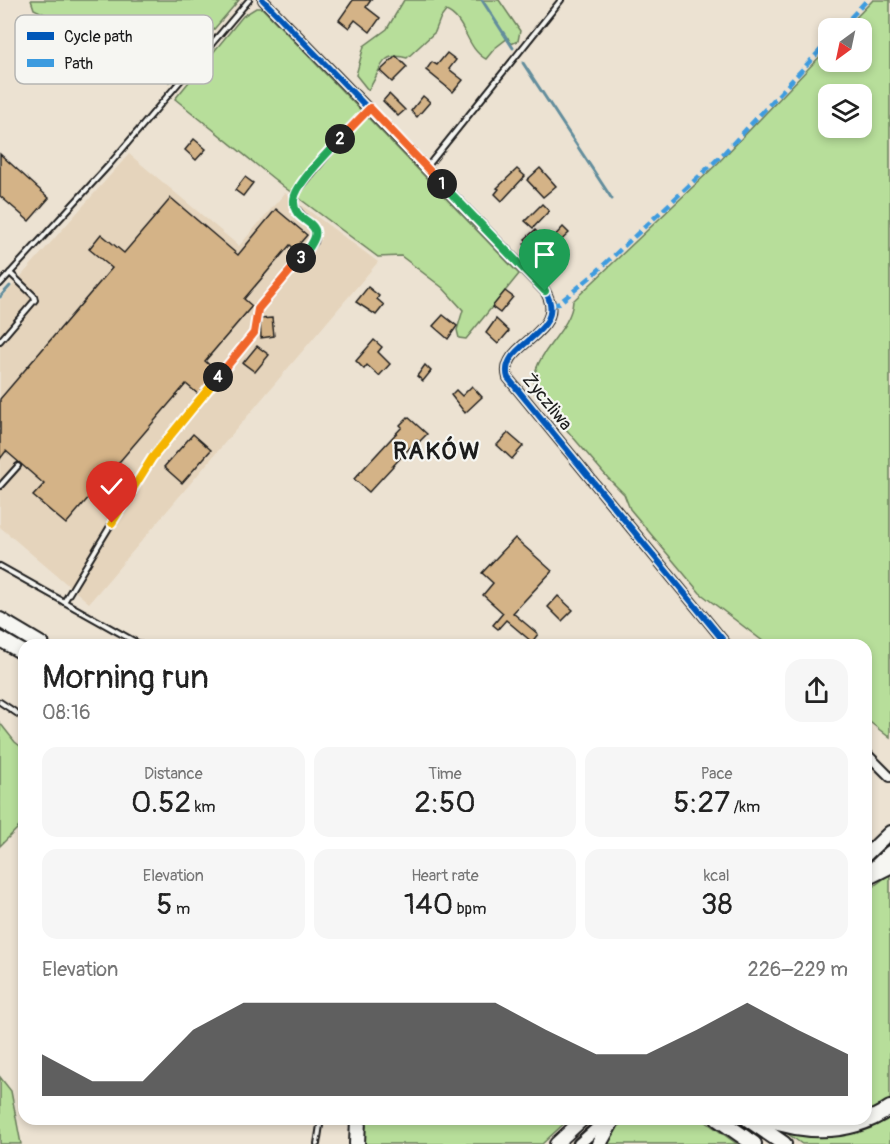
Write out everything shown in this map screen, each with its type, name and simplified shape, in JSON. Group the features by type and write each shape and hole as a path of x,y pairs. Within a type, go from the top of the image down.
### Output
{"highway":[{"path":"0,620 32,639"},
{"path":"0,639 18,650"},
{"path":"872,874 890,866"},
{"path":"872,1117 890,1108"},
{"path":"357,1144 358,1125"},
{"path":"599,1144 610,1125"},
{"path":"726,1125 751,1143"},
{"path":"762,1125 784,1144"},
{"path":"783,1125 834,1129 857,1125"}],"main road":[{"path":"872,849 890,832"},
{"path":"872,871 890,852"},
{"path":"556,1144 577,1125"},
{"path":"579,1144 600,1125"}],"street":[{"name":"Życzliwa","path":"263,0 545,291 551,304 550,317 511,359 507,368 508,378 722,639"},
{"path":"872,759 890,777"}],"lane":[{"path":"213,42 249,0"},
{"path":"426,167 561,0"},
{"path":"0,284 109,165 178,84"},
{"path":"64,602 152,458 254,333 258,309 315,242 314,227 302,216 295,205 296,193 352,125 370,108"},
{"path":"0,341 35,300 34,296 10,273"},
{"path":"0,486 18,465"},
{"path":"0,566 130,639"},
{"path":"0,702 18,714"},
{"path":"317,1144 320,1125"}],"shaded area":[{"path":"129,154 239,246 285,193 378,262 89,603 0,527 0,300"}],"green space":[{"path":"31,0 239,0 213,30 213,15 46,15 34,9"},
{"path":"404,0 499,0 520,31 518,41 511,44 508,38 486,59 474,48 458,20 446,11 435,32 407,58 398,56 386,60 368,90 356,75 364,46 387,29"},
{"path":"873,0 890,0 890,738 872,724 872,639 760,639 700,593 630,509 624,494 535,393 534,378 537,368 567,321 573,301 718,163 818,58 818,72 872,72 872,18 856,18"},
{"path":"256,8 262,8 519,274 466,339 459,338 457,330 463,310 443,288 401,256 378,257 284,187 175,99 187,84 213,84 213,53 243,16"},
{"path":"0,723 18,744 18,828 0,846"},
{"path":"890,874 890,1099 872,1111 872,888"},
{"path":"0,1077 11,1091 21,1144 0,1144"},
{"path":"890,1113 890,1144 802,1144 788,1134 826,1136 843,1134 863,1125 872,1125 872,1121"},
{"path":"366,1125 563,1125 542,1144 364,1144"},
{"path":"617,1125 710,1125 737,1144 606,1144"}],"building":[{"path":"353,0 371,0 366,7 380,18 370,32 355,20 349,28 339,20"},
{"path":"447,53 456,60 449,69 463,80 453,92 426,70 432,62 437,65"},
{"path":"396,56 407,67 392,82 380,71"},
{"path":"389,94 405,110 398,116 383,101"},
{"path":"423,96 430,102 417,117 411,111"},
{"path":"194,139 206,149 196,160 185,150"},
{"path":"0,154 49,198 29,221 0,196"},
{"path":"540,168 556,186 543,197 527,180"},
{"path":"517,169 525,176 502,201 495,194 499,189 497,188"},
{"path":"245,177 253,183 243,196 235,190"},
{"path":"171,198 238,255 276,209 307,235 295,249 290,245 244,299 252,306 205,361 217,372 204,388 198,394 186,384 66,524 33,496 44,484 6,451 0,459 0,399 112,268 89,249 101,234 124,253"},
{"path":"542,204 549,211 533,228 525,221"},
{"path":"563,227 569,233 553,248 555,251 543,263 524,244 527,241 525,239 535,230 548,243"},
{"path":"368,287 379,296 377,299 384,305 376,315 356,302"},
{"path":"505,291 513,297 500,313 492,307"},
{"path":"443,315 457,326 448,339 433,326"},
{"path":"272,318 274,336 261,338 260,319"},
{"path":"496,319 509,331 498,344 486,333"},
{"path":"374,340 382,347 378,352 390,364 379,376 367,365 364,369 356,361"},
{"path":"257,346 269,355 255,372 243,363"},
{"path":"425,365 431,371 423,381 417,376"},
{"path":"472,386 482,397 465,413 451,395 456,390 462,396"},
{"path":"408,417 427,434 419,442 417,440 369,492 354,479 402,427 400,425"},
{"path":"508,433 523,446 512,459 497,445"},
{"path":"193,434 211,450 182,483 164,467"},
{"path":"515,538 552,571 513,613 538,634 534,639 528,639 506,620 498,629 493,625 503,613 483,595 493,583 482,573"},
{"path":"558,596 573,610 562,621 548,607"}],"waterway":[{"path":"482,0 513,48"},
{"path":"523,63 612,199"},
{"path":"0,297 10,286"}],"marked path":[{"path":"850,18 867,0"},
{"path":"551,304 558,304 593,275 724,153 818,53"}],"cycle path":[{"path":"263,0 545,291 550,306 549,318 513,356 507,366 508,378 722,639"}],"district":[{"name":"RAKÓW","path":"437,451"}],"route":[{"path":"112,523 152,458 254,333 258,309 315,242 314,227 302,216 295,205 296,193 352,125 370,108 545,291"}]}
